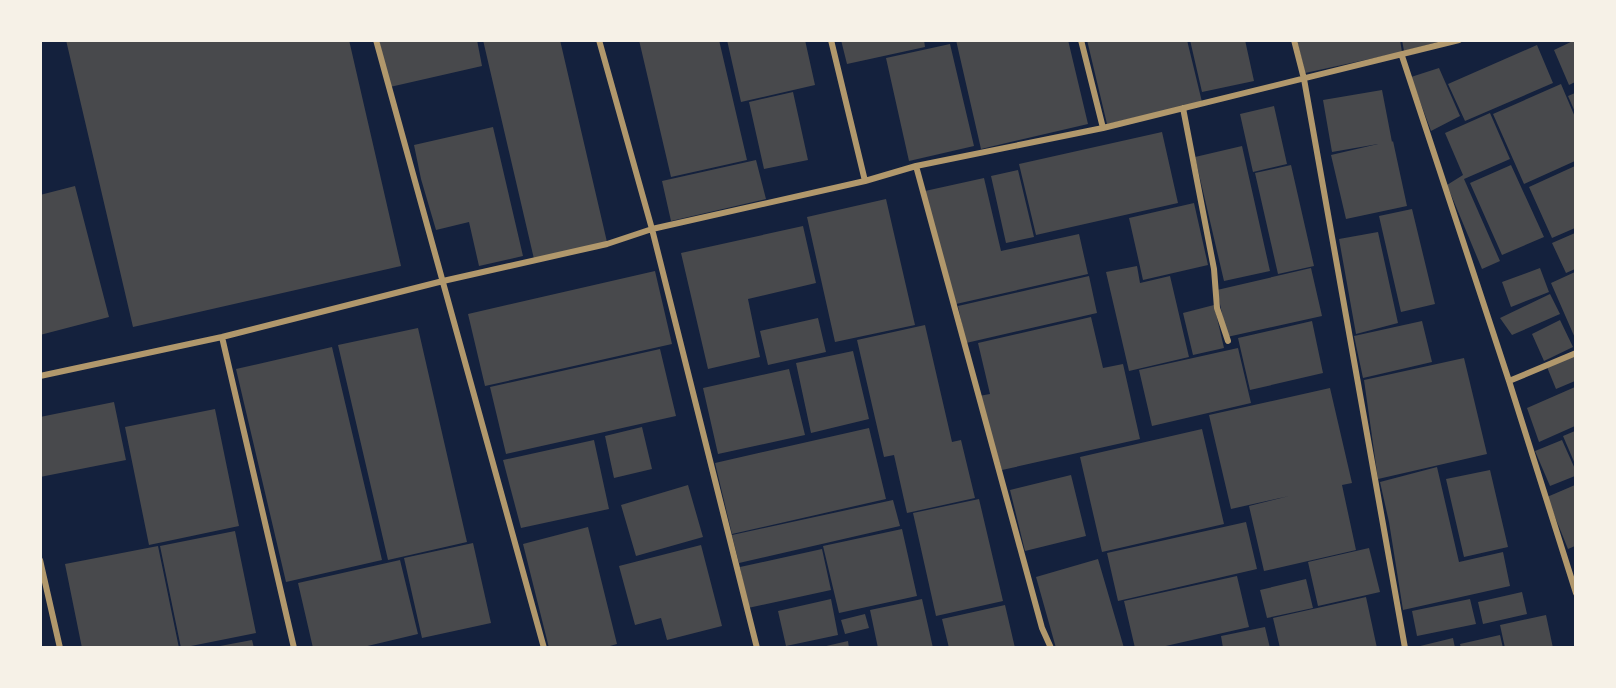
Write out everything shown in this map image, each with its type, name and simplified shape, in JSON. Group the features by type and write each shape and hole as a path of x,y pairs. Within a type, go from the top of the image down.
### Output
{"street":[{"path":"376,40 544,648"},
{"path":"599,40 652,229 757,648"},
{"path":"831,40 865,181"},
{"path":"1081,40 1103,128"},
{"path":"1294,40 1304,79 1405,648"},
{"path":"40,376 222,337 443,281 607,244 652,229 865,181 916,166 1103,128 1459,40"},
{"path":"1401,56 1509,381 1575,593"},
{"path":"1183,108 1214,269 1217,308 1228,341"},
{"path":"916,166 1042,628 1051,648"},
{"path":"222,337 294,648"},
{"path":"1509,381 1575,353"},
{"path":"40,560 60,648"}],"building":[{"path":"66,40 349,40 401,266 133,327"},
{"path":"379,40 477,40 482,66 390,87"},
{"path":"483,40 560,40 607,242 534,259"},
{"path":"639,40 719,40 747,160 671,177"},
{"path":"727,40 805,40 815,85 741,102"},
{"path":"841,40 924,40 925,47 847,64"},
{"path":"956,40 1068,40 1088,124 981,149"},
{"path":"1087,40 1187,40 1202,102 1107,124"},
{"path":"1190,40 1245,40 1254,81 1202,92"},
{"path":"1297,40 1400,40 1402,52 1305,73"},
{"path":"1402,40 1446,40 1404,51"},
{"path":"1575,40 1575,82 1569,85 1554,50"},
{"path":"950,44 974,146 909,161 886,58"},
{"path":"1537,45 1553,83 1465,121 1448,84"},
{"path":"1439,68 1460,116 1431,131 1411,77"},
{"path":"1561,84 1575,117 1575,161 1524,184 1493,114"},
{"path":"1382,90 1407,206 1346,219 1331,155 1378,144 1332,152 1323,100"},
{"path":"793,92 808,160 764,169 749,102"},
{"path":"1575,93 1575,112 1568,96"},
{"path":"1274,106 1287,164 1253,172 1240,114"},
{"path":"1490,113 1510,159 1464,179 1500,261 1482,269 1447,185 1463,175 1445,133"},
{"path":"493,127 523,256 479,266 469,222 436,230 414,145"},
{"path":"1162,132 1178,203 1036,235 1019,164"},
{"path":"1242,146 1270,271 1224,281 1195,157"},
{"path":"756,160 766,199 671,221 662,181"},
{"path":"1291,165 1314,266 1278,274 1255,173"},
{"path":"1511,165 1544,237 1502,255 1470,183"},
{"path":"1575,166 1575,228 1552,238 1529,187"},
{"path":"1018,170 1034,237 1006,243 991,176"},
{"path":"984,178 1001,251 1079,234 1088,274 956,304 925,191"},
{"path":"75,186 109,317 40,335 40,195"},
{"path":"886,199 915,325 835,342 807,217"},
{"path":"1194,203 1208,265 1143,280 1129,218"},
{"path":"1412,209 1435,304 1401,312 1379,216"},
{"path":"803,226 816,283 748,299 760,357 708,369 681,253"},
{"path":"1378,232 1398,323 1356,334 1339,239"},
{"path":"1575,233 1575,269 1566,273 1552,243"},
{"path":"1137,266 1140,283 1170,276 1189,357 1129,371 1106,272"},
{"path":"1311,268 1322,316 1227,337 1217,290"},
{"path":"1540,268 1549,292 1511,307 1502,282"},
{"path":"655,271 672,344 485,386 468,314"},
{"path":"1575,272 1575,338 1551,283"},
{"path":"1089,276 1097,313 966,343 958,306"},
{"path":"1550,294 1560,314 1512,335 1500,318"},
{"path":"1214,305 1224,348 1193,355 1183,313"},
{"path":"1091,317 1103,368 1123,364 1140,439 1002,470 979,396 990,394 978,343"},
{"path":"818,318 826,352 768,365 760,331"},
{"path":"1560,320 1573,347 1544,361 1532,334"},
{"path":"1312,321 1323,373 1250,390 1238,338"},
{"path":"1422,321 1432,362 1363,378 1354,336"},
{"path":"925,325 952,442 961,440 975,498 907,513 894,455 884,457 857,340"},
{"path":"418,328 467,542 388,560 338,345"},
{"path":"332,347 382,560 286,582 236,369"},
{"path":"1238,348 1251,403 1152,426 1139,370"},
{"path":"660,349 676,416 506,454 490,387"},
{"path":"853,351 869,419 811,433 796,363"},
{"path":"1575,356 1575,381 1556,389 1547,367"},
{"path":"1464,358 1487,454 1378,479 1364,380"},
{"path":"789,369 805,435 718,454 703,388"},
{"path":"1575,387 1575,426 1539,442 1527,408"},
{"path":"1330,388 1352,483 1342,485 1356,550 1264,571 1249,506 1289,496 1231,509 1209,415"},
{"path":"114,402 126,460 40,477 40,417"},
{"path":"215,409 239,526 149,545 125,427"},
{"path":"642,427 652,469 614,478 605,436"},
{"path":"869,428 886,499 732,534 715,463"},
{"path":"1202,429 1224,524 1102,552 1080,457"},
{"path":"1575,431 1575,464 1563,436"},
{"path":"594,440 609,509 521,528 503,460"},
{"path":"1562,440 1575,469 1575,476 1550,486 1535,451"},
{"path":"1437,467 1459,562 1503,552 1510,586 1403,610 1380,482"},
{"path":"1490,470 1508,547 1464,557 1446,479"},
{"path":"1071,475 1086,536 1025,551 1010,490"},
{"path":"688,485 703,537 636,556 621,505"},
{"path":"1575,485 1575,546 1568,549 1547,497"},
{"path":"979,499 1003,601 936,616 913,513"},
{"path":"893,500 900,526 739,563 732,535"},
{"path":"1246,522 1257,569 1118,601 1107,553"},
{"path":"588,527 617,644 603,648 549,648 523,544"},
{"path":"902,529 917,596 839,613 823,546"},
{"path":"235,531 256,633 181,648 160,546"},
{"path":"473,543 491,623 422,638 404,558"},
{"path":"701,545 722,626 667,640 661,618 635,625 619,566"},
{"path":"158,546 179,648 82,648 65,564"},
{"path":"1369,548 1380,592 1318,606 1308,562"},
{"path":"822,549 831,590 748,608 740,567"},
{"path":"1098,559 1124,648 1056,648 1036,577"},
{"path":"400,560 418,634 359,648 313,648 298,583"},
{"path":"1237,576 1249,627 1157,648 1135,648 1124,601"},
{"path":"1306,579 1313,608 1267,618 1260,590"},
{"path":"1522,592 1527,614 1483,624 1478,602"},
{"path":"1366,597 1377,648 1280,648 1273,618"},
{"path":"831,599 838,635 786,646 778,611"},
{"path":"922,599 933,648 878,648 870,610"},
{"path":"1470,599 1476,624 1417,636 1412,611"},
{"path":"1005,605 1015,648 949,648 942,619"},
{"path":"865,614 869,628 845,634 841,620"},
{"path":"1546,615 1553,648 1505,648 1500,625"},
{"path":"1265,627 1270,648 1223,648 1221,636"},
{"path":"1500,635 1503,648 1461,648 1460,644"},
{"path":"1453,638 1455,648 1416,648 1416,647"},
{"path":"252,640 254,648 221,648 220,646"},
{"path":"848,641 849,648 822,648 822,647"}]}
